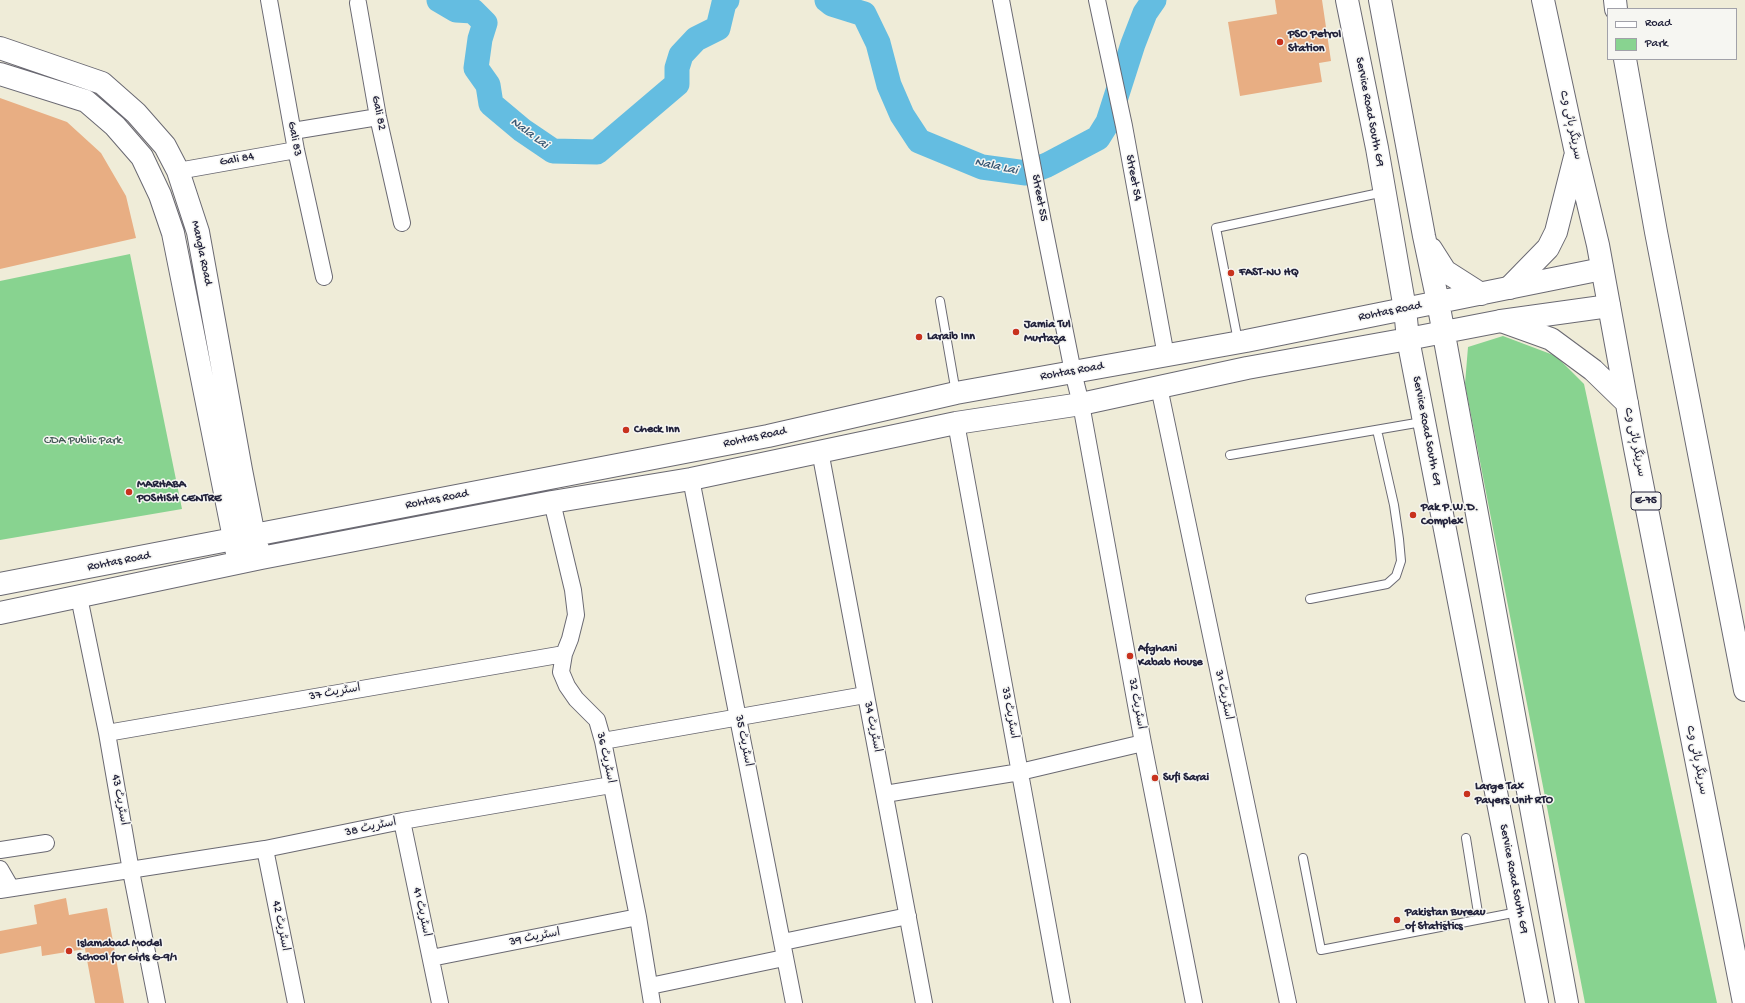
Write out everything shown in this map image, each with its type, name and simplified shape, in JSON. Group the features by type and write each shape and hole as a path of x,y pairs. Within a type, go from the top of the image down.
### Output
{"main road":[{"name":"Service Road South G9","path":"1347,0 1384,192 1405,309 1408,339 1537,1003"},
{"path":"1380,0 1424,236 1444,332 1567,1003"},
{"name":"سرینگر ہائی وے","path":"1543,0 1576,154 1598,245 1627,403 1744,1003"},
{"name":"Mangla Road","path":"0,48 102,83 136,113 165,146 178,171 184,185 198,232 244,538 238,562"},
{"path":"1625,60 1656,232 1745,690"},
{"name":"Mangla Road","path":"0,74 86,101 115,126 142,157 160,195 173,233 244,538 261,558"},
{"path":"1509,288 1548,248 1556,232 1576,154"},
{"path":"1424,236 1431,251 1445,271 1481,294"},
{"name":"Rohtas Road","path":"0,584 768,436 956,393 1242,342 1602,269"},
{"name":"Rohtas Road","path":"0,613 238,562 552,502 691,480 820,451 956,424 1080,404 1247,368 1501,321 1609,306"},
{"path":"1501,321 1551,339 1593,370 1627,403"},
{"path":"1242,342 1247,368"}],"street":[{"name":"Gali 83","path":"269,0 296,150 324,277"},
{"name":"Street 55","path":"1001,0 1072,372 1080,404"},
{"name":"Street 54","path":"1097,0 1124,126 1166,356"},
{"name":"Gali 82","path":"358,3 378,117 402,223"},
{"path":"293,131 378,117"},
{"name":"Gali 84","path":"178,171 296,150"},
{"name":"اسٹریٹ 31","path":"1159,387 1288,1003"},
{"name":"اسٹریٹ 32","path":"1080,404 1143,743 1194,1003"},
{"name":"اسٹریٹ 33","path":"956,424 1062,1003"},
{"name":"اسٹریٹ 34","path":"820,451 924,1003"},
{"name":"اسٹریٹ 35","path":"691,480 794,1003"},
{"name":"اسٹریٹ 36","path":"552,502 573,590 576,615 570,639 564,654 561,672 567,686 576,699 597,720 603,741 638,917 652,1003"},
{"name":"اسٹریٹ 43","path":"79,597 107,733 131,871 157,1003"},
{"name":"اسٹریٹ 37","path":"107,733 564,654"},
{"path":"603,741 865,695"},
{"path":"885,794 1020,772 1143,743"},
{"name":"اسٹریٹ 38","path":"6,889 265,850 402,821 611,785"},
{"name":"اسٹریٹ 41","path":"402,821 440,1003"},
{"path":"0,850 46,843"},
{"name":"اسٹریٹ 42","path":"265,850 296,1003"},
{"path":"0,869 6,889"},
{"path":"783,942 908,916"},
{"name":"اسٹریٹ 39","path":"431,958 638,917"},
{"path":"650,986 784,958"}],"lane":[{"path":"1242,342 1216,228 1384,192"},
{"path":"940,301 956,393"},
{"path":"1230,455 1424,422"},
{"path":"1310,599 1387,584 1396,576 1400,561 1394,505 1376,430"},
{"path":"1466,838 1479,919"},
{"path":"1303,858 1321,950 1519,912"}],"green space":[{"name":"CDA Public Park","path":"130,254 182,509 0,540 0,281"},
{"path":"1503,336 1556,356 1584,384 1717,1003 1585,1003 1465,384 1468,347"}],"building":[{"name":"PSO Petrol Station","path":"1275,0 1322,0 1331,61 1319,63 1322,82 1240,96 1228,22 1277,14"},
{"path":"0,98 67,122 101,153 126,196 136,238 0,269"},
{"path":"66,898 69,915 107,908 124,1003 95,1003 85,949 42,956 41,946 0,954 0,931 37,924 34,905"}],"waterway":[{"name":"Nala Lai","path":"439,0 456,10 473,11 485,23 480,39 476,68 488,85 491,104 522,130 553,151 597,152 677,84 677,68 681,55 696,39 718,28 724,3 727,0"},
{"name":"Nala Lai","path":"827,0 832,4 864,14 878,43 889,85 902,115 919,141 982,167 1026,173 1047,165 1098,138 1108,122 1133,44 1145,13 1154,0"}],"place":[{"name":"PSO Petrol Station","path":"1280,42"},
{"name":"FAST-NU HQ","path":"1231,273"},
{"name":"Jamia Tul Murtaza","path":"1016,332"},
{"name":"Laraib Inn","path":"919,337"},
{"name":"Check Inn","path":"626,430"},
{"name":"MARHABA POSHISH CENTRE","path":"129,492"},
{"name":"Pak P.W.D. Complex","path":"1413,515"},
{"name":"Afghani Kabab House","path":"1130,656"},
{"name":"Sufi Sarai","path":"1155,778"},
{"name":"Large Tax Payers Unit RTO","path":"1467,794"},
{"name":"Pakistan Bureau of Statistics","path":"1397,920"},
{"name":"Islamabad Model School for Girls G-9/1","path":"69,951"}]}
